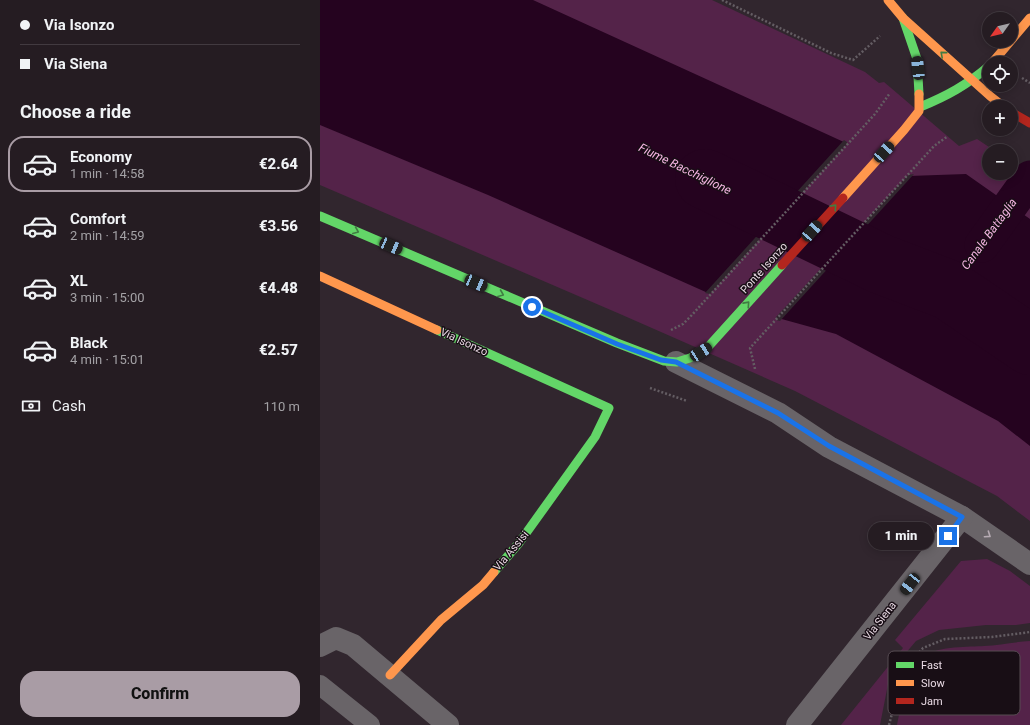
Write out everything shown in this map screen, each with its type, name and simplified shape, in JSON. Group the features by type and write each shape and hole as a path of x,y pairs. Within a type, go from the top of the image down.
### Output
{"main road":[{"path":"888,0 903,18 995,100"},
{"path":"903,18 917,59 920,107 945,97 973,80 982,72"},
{"path":"998,56 1030,18"},
{"name":"Ponte Isonzo","path":"685,360 708,347 904,130 920,107"},
{"path":"1018,116 1030,123"},
{"path":"320,216 617,344 661,360 685,360"},
{"name":"Via Isonzo","path":"320,276 609,408"},
{"name":"Via Assisi","path":"390,675 441,620 483,585 519,543 595,437 609,408"}],"street":[{"path":"685,360 778,413 829,446 962,517 1030,564"},
{"name":"Via Siena","path":"797,725 962,517"},
{"path":"320,646 336,638 353,645 448,725"}],"lane":[{"path":"320,685 370,725"}],"path":[{"path":"722,0 831,53 853,60 881,36"},
{"path":"1022,78 1030,83"},
{"path":"671,330 683,324 690,317 875,114 893,89"},
{"path":"750,348 934,146 948,136"},
{"path":"921,651 924,648 945,639 992,637 1030,632"},
{"path":"889,725 892,715"}],"shaded area":[{"path":"320,0 712,0 865,72 879,83 884,82 959,146 977,139 984,144 982,144 982,180 1018,180 1018,166 1030,174 1030,521 997,496 795,391 320,185"},
{"path":"987,559 1010,571 1030,586 1030,623 1016,625 986,625 939,630 916,641 908,651 901,651 903,648 895,640 961,561"},
{"path":"1030,641 1030,725 897,725 899,715 1020,715 1020,651 936,651 946,648 990,646"},
{"path":"888,667 888,684 880,725 841,725"}],"water":[{"path":"320,0 533,0 846,143 708,293 488,195 320,125"},
{"path":"966,174 1030,219 1030,446 998,421 836,334 778,318 909,176"}],"pier":[{"path":"844,140 847,144 710,294 705,293"},
{"path":"914,174 780,321 776,320 776,317 908,175"}],"waterway":[{"name":"Canale Battaglia","path":"982,245 1030,178"},
{"name":"Fiume Bacchiglione","path":"705,179 881,264 949,290 1030,345"}],"traffic: fast":[{"path":"903,18 917,59 919,94"},
{"path":"920,107 956,90 982,72"},
{"path":"320,216 617,343 664,361 677,362 690,358 708,347 782,265"},
{"path":"437,330 609,408 595,437 519,543 494,572"}],"traffic: slow":[{"path":"888,0 903,18 995,100"},
{"path":"998,56 1030,18"},
{"path":"843,198 904,130 919,111 919,94"},
{"path":"320,276 437,330"},
{"path":"390,675 441,620 483,585 494,572"}],"traffic: jam":[{"path":"1018,116 1030,123"},
{"path":"782,265 843,198"}],"route":[{"path":"532,307 617,344 661,360 676,362 778,413 829,446 962,517 948,536"}]}
